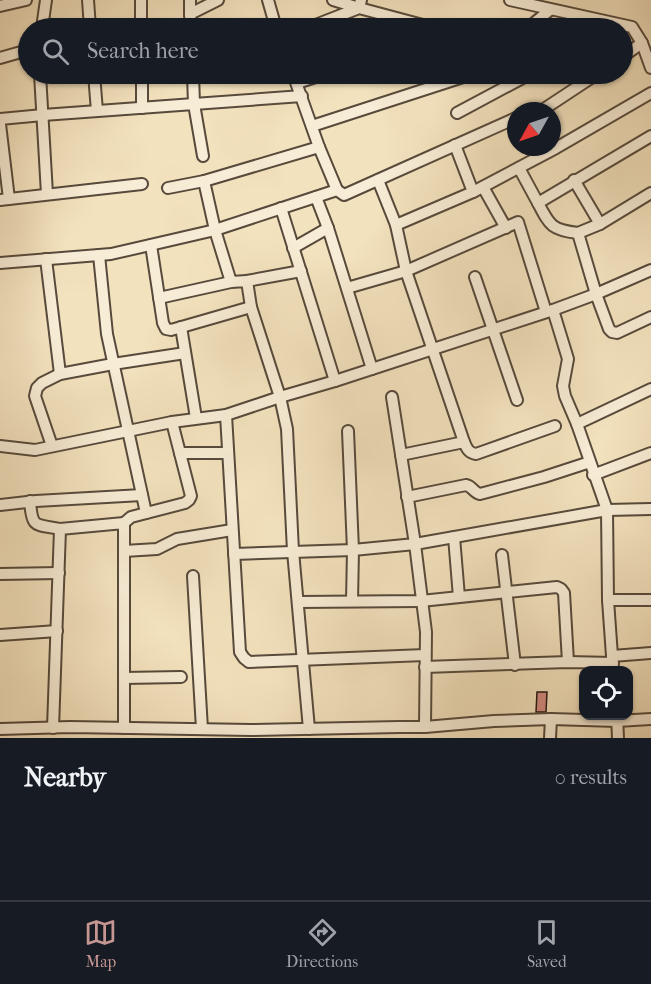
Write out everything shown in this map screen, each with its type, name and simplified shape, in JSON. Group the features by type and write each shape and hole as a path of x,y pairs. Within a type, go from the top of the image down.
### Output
{"street":[{"path":"0,6 26,0"},
{"path":"43,18 46,0"},
{"path":"88,0 89,18"},
{"path":"141,0 141,18"},
{"path":"190,0 190,18"},
{"path":"190,14 218,0"},
{"path":"268,0 273,18"},
{"path":"333,0 360,4 403,18"},
{"path":"510,0 590,18"},
{"path":"330,18 360,4"},
{"path":"540,18 549,10"},
{"path":"633,29 642,44 651,68"},
{"path":"633,50 642,44"},
{"path":"0,58 18,53"},
{"path":"41,84 47,194"},
{"path":"95,84 97,111"},
{"path":"142,84 142,108"},
{"path":"193,84 194,104 203,156"},
{"path":"297,84 319,147 338,190 344,195 507,122"},
{"path":"312,126 441,84"},
{"path":"457,113 511,84"},
{"path":"555,102 582,84"},
{"path":"396,225 478,189 519,168 651,93"},
{"path":"0,119 302,96"},
{"path":"0,124 4,199 142,184"},
{"path":"537,203 651,136"},
{"path":"455,144 478,189 506,228"},
{"path":"168,188 204,181 319,147"},
{"path":"519,168 548,221 554,227 566,232 579,234 651,193"},
{"path":"378,180 396,225 406,270 466,448 476,454 555,426"},
{"path":"574,180 600,224"},
{"path":"204,181 215,230 231,282"},
{"path":"0,263 111,254 215,230 338,190"},
{"path":"316,197 328,228 372,369"},
{"path":"281,208 335,381"},
{"path":"347,288 406,270 518,222 568,358 563,386 565,396 607,510 608,600 613,663"},
{"path":"294,248 328,228"},
{"path":"579,234 596,294 609,329 617,333 651,317"},
{"path":"151,245 166,329 171,330 251,307"},
{"path":"99,255 107,334 146,513"},
{"path":"46,259 60,374"},
{"path":"0,446 35,450 172,422 226,415 549,311 651,270"},
{"path":"159,298 231,282 301,272"},
{"path":"476,277 518,400"},
{"path":"247,281 251,307 280,397 287,429 293,551 309,729"},
{"path":"181,327 196,418"},
{"path":"52,446 35,396 37,388 42,383 60,374 185,353"},
{"path":"577,424 651,389"},
{"path":"392,397 426,632 425,727"},
{"path":"226,415 240,652 244,658 249,662 425,655"},
{"path":"30,501 31,519 35,524 60,529 124,523 131,517 184,503 191,496 172,422"},
{"path":"348,431 352,601"},
{"path":"401,455 464,442"},
{"path":"180,453 228,453"},
{"path":"594,474 651,453"},
{"path":"407,497 466,485 480,494 590,462"},
{"path":"0,505 30,501 142,495"},
{"path":"234,554 352,550 415,544 607,510 651,509"},
{"path":"124,523 124,728"},
{"path":"53,728 60,529"},
{"path":"124,551 157,549 177,539 232,530"},
{"path":"454,537 459,597"},
{"path":"502,555 515,665"},
{"path":"0,574 59,573"},
{"path":"193,576 202,729"},
{"path":"298,602 421,601 557,587 564,593 567,662"},
{"path":"608,600 651,600"},
{"path":"0,635 57,631"},
{"path":"425,668 567,662 613,663 651,652"},
{"path":"124,678 181,677"},
{"path":"633,718 651,719"},
{"path":"0,729 124,728 152,733 202,729 252,734 309,729 342,733 398,733 425,727 494,721 579,719"},
{"path":"550,738 551,720"},
{"path":"617,720 618,738"}],"building":[{"path":"537,692 547,692 546,712 536,712"}]}
